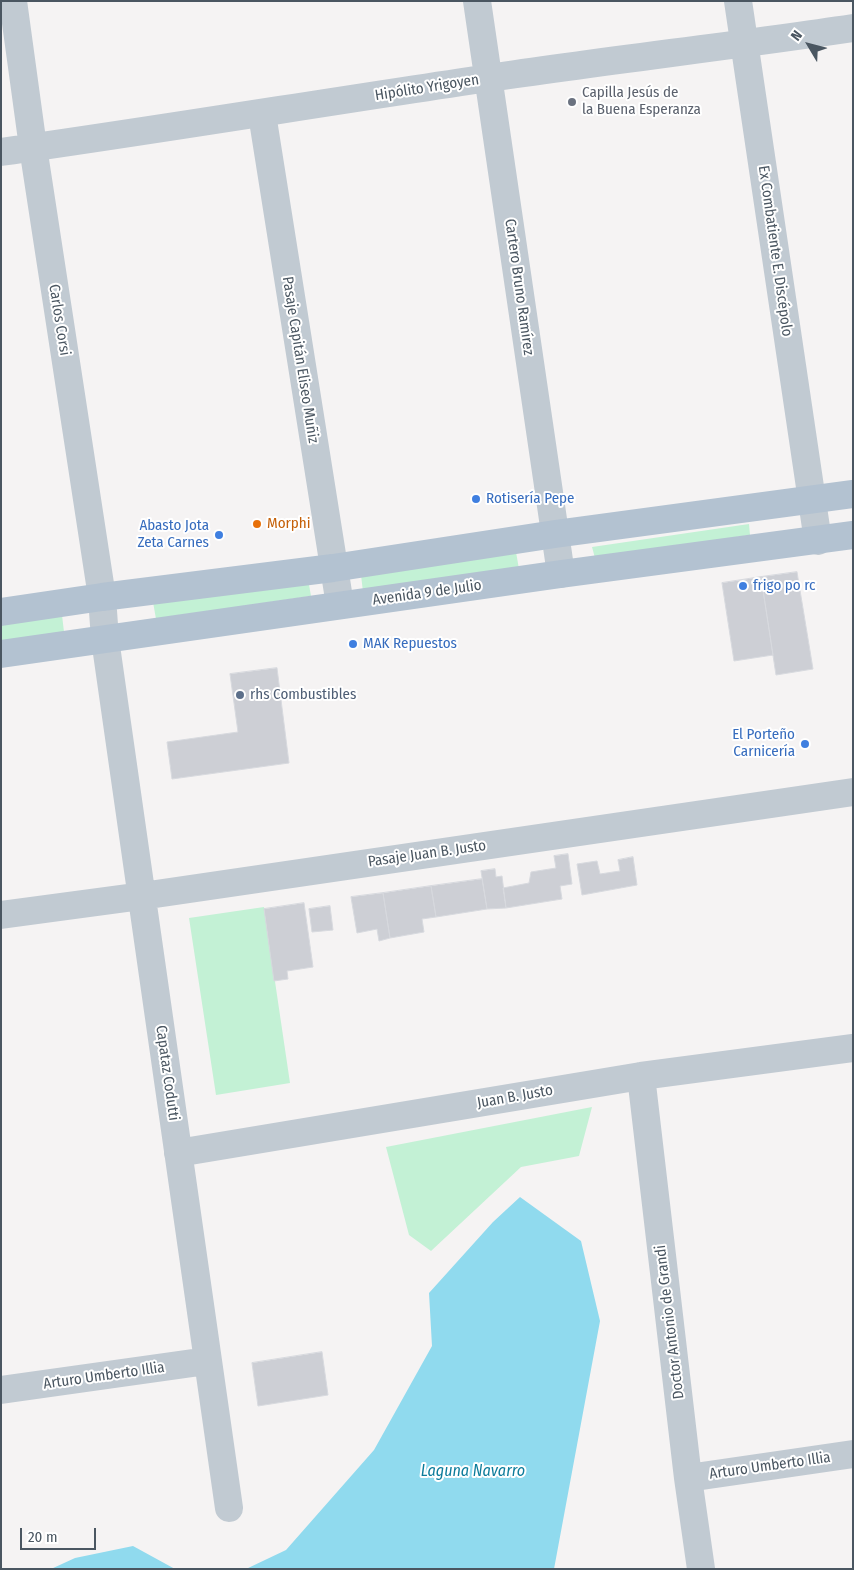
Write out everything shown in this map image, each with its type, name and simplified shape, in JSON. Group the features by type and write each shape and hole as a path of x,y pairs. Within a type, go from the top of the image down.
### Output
{"main road":[{"path":"1,612 102,597 332,568 555,534 853,494"},
{"name":"Avenida 9 de Julio","path":"1,654 340,605 853,535"}],"street":[{"name":"Carlos Corsi","path":"13,1 33,147 102,597 105,639"},
{"name":"Cartero Bruno Ramírez","path":"477,1 562,574"},
{"name":"Ex Combatiente E. Discépolo","path":"738,1 818,540"},
{"name":"Hipólito Yrigoyen","path":"1,152 262,114 489,78 853,28"},
{"name":"Pasaje Capitán Eliseo Muñiz","path":"262,114 332,568 340,605"},
{"name":"Capataz Codutti","path":"105,639 228,1508"},
{"name":"Pasaje Juan B. Justo","path":"1,915 853,792"},
{"name":"Juan B. Justo","path":"178,1154 641,1076 853,1048"},
{"name":"Doctor Antonio de Grandi","path":"641,1076 688,1478 701,1569"},
{"name":"Arturo Umberto Illia","path":"1,1390 207,1361"},
{"name":"Arturo Umberto Illia","path":"688,1478 853,1454"}],"green space":[{"path":"749,524 750,535 595,558 592,547"},
{"path":"516,552 519,569 363,592 361,575"},
{"path":"308,579 311,596 156,619 153,602"},
{"path":"62,615 64,632 1,641 1,624"},
{"path":"264,907 290,1083 216,1095 189,918"},
{"path":"592,1107 579,1156 521,1167 431,1251 409,1235 386,1147"}],"water":[{"name":"Laguna Navarro","path":"520,1197 581,1241 600,1321 554,1569 246,1569 286,1550 374,1450 432,1346 429,1293 493,1222"},
{"path":"133,1546 175,1569 51,1569 75,1558"}],"building":[{"path":"797,572 813,669 776,675 761,577"},
{"path":"761,577 773,655 734,661 722,583"},
{"path":"277,668 289,763 172,779 167,742 238,732 230,674"},
{"path":"568,854 572,884 560,886 562,899 506,908 503,888 529,883 531,872 556,868 554,856"},
{"path":"633,857 637,885 582,895 577,864 597,861 600,874 620,871 618,860"},
{"path":"495,869 496,877 502,876 506,908 487,909 481,871"},
{"path":"482,879 487,909 436,917 431,886"},
{"path":"431,886 436,917 422,919 424,932 390,938 383,893"},
{"path":"383,893 390,938 379,941 377,929 357,933 351,897"},
{"path":"304,903 313,967 287,971 288,979 274,981 264,909"},
{"path":"330,906 333,930 312,932 309,909"},
{"path":"322,1352 328,1395 258,1406 252,1363"}],"place":[{"name":"Capilla Jesús de la Buena Esperanza","path":"572,102"},
{"name":"Rotisería Pepe","path":"476,499"},
{"name":"Morphi","path":"257,524"},
{"name":"Abasto Jota Zeta Carnes","path":"219,535"},
{"name":"frigo po rc","path":"743,586"},
{"name":"MAK Repuestos","path":"353,644"},
{"name":"rhs Combustibles","path":"240,695"},
{"name":"El Porteño Carnicería","path":"805,744"}]}
